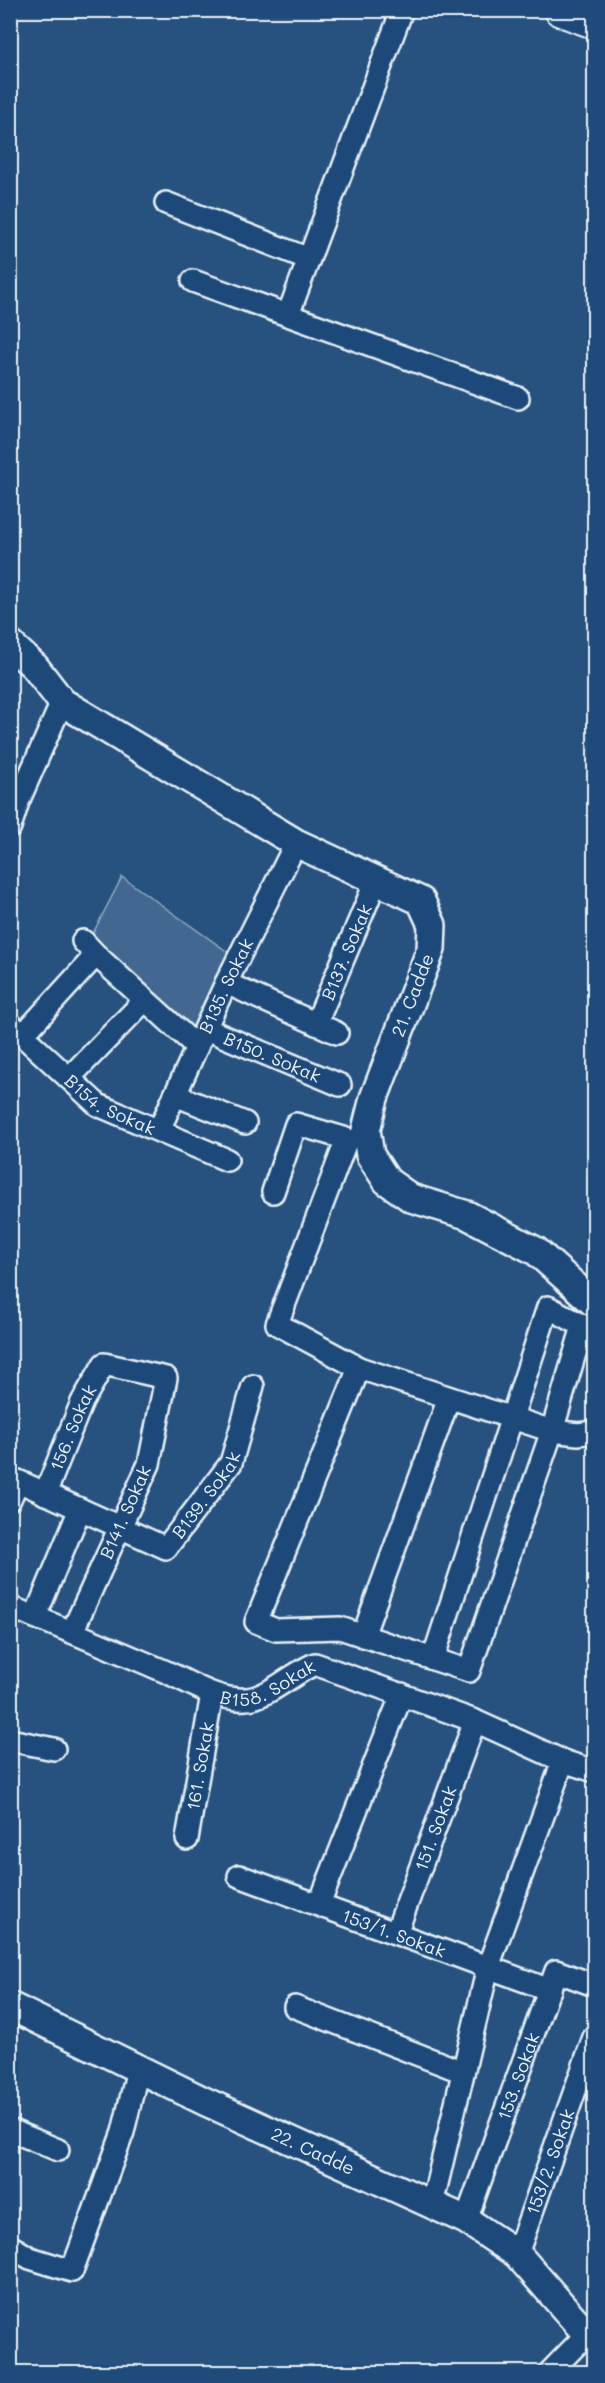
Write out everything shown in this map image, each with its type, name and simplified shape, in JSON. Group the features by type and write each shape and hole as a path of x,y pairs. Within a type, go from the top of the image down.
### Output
{"highway":[{"path":"561,10 594,22"}],"main road":[{"name":"21. Cadde","path":"10,644 35,667 63,702 296,843 421,901 432,925 431,949 374,1098 366,1130 370,1155 387,1181 411,1198 467,1215 536,1251 591,1322"},
{"name":"22. Cadde","path":"10,2006 138,2069 466,2220 517,2254 590,2333"}],"street":[{"path":"288,315 402,10"},
{"path":"165,203 309,259"},
{"path":"193,281 518,398"},
{"path":"10,827 14,799 63,702"},
{"name":"B135. Sokak","path":"159,1130 226,983 296,843"},
{"name":"B137. Sokak","path":"316,1024 376,880"},
{"path":"17,1030 89,948 145,999 202,1038"},
{"path":"226,983 337,1033"},
{"path":"69,1078 145,999"},
{"name":"B154. Sokak","path":"17,1030 98,1105 227,1160"},
{"name":"B150. Sokak","path":"202,1038 340,1085"},
{"path":"175,1095 245,1123"},
{"path":"273,1192 296,1124 346,1140 277,1324 359,1368 449,1398 552,1431 593,1429"},
{"path":"359,1368 256,1622 276,1630 340,1628 363,1636 469,1671 591,1322 548,1307 433,1659"},
{"name":"156. Sokak","path":"45,1494 82,1402 104,1364"},
{"name":"B141. Sokak","path":"72,1632 148,1464 166,1378 104,1364"},
{"name":"B139. Sokak","path":"119,1525 166,1548 231,1463 253,1386"},
{"path":"363,1636 449,1398"},
{"name":"156. Sokak","path":"14,1490 45,1494 119,1525"},
{"path":"34,1617 80,1509"},
{"name":"B158. Sokak","path":"10,1607 168,1672 212,1694 247,1699 315,1664 475,1721 563,1761 594,1771"},
{"name":"161. Sokak","path":"187,1839 212,1694"},
{"path":"319,1905 402,1694"},
{"name":"151. Sokak","path":"396,1933 475,1721"},
{"path":"10,1740 54,1749"},
{"path":"432,2205 488,1967 563,1761"},
{"name":"153/1. Sokak","path":"239,1876 550,1990"},
{"name":"153. Sokak","path":"466,2220 556,1971 594,1985"},
{"path":"295,2007 463,2072"},
{"name":"153/2. Sokak","path":"517,2254 594,2037"},
{"path":"10,2246 30,2258 72,2271 123,2132 138,2069"},
{"path":"10,2130 58,2150"},
{"path":"550,2373 590,2333"}],"shaded area":[{"path":"122,877 232,955 192,1034 90,939"}]}
